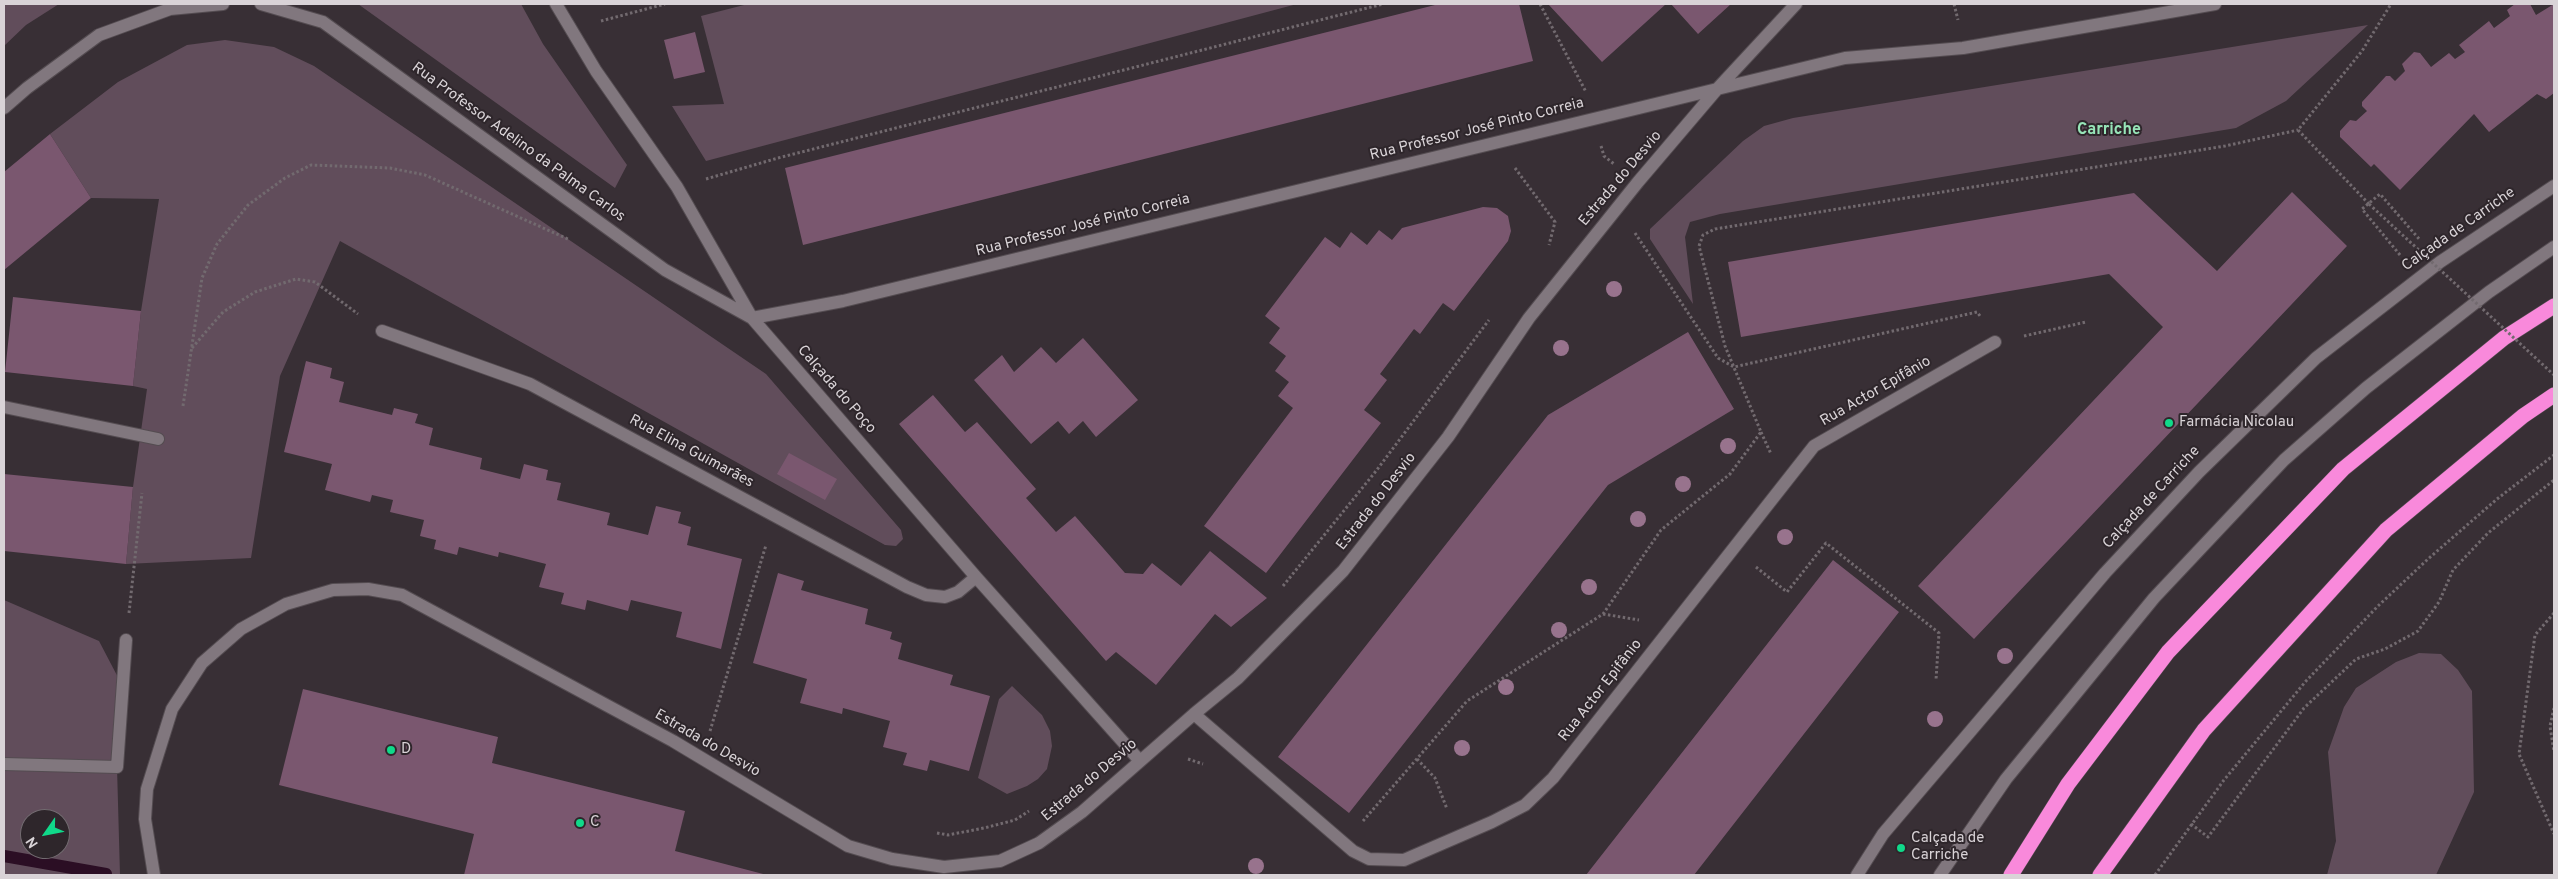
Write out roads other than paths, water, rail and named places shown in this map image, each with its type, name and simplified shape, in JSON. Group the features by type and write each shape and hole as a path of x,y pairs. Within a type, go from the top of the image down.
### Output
{"highway":[{"path":"2011,875 2068,784 2174,645 2343,469 2504,338 2554,306"},
{"path":"2100,875 2204,730 2386,530 2523,416 2554,395"}],"street":[{"path":"4,108 27,88 99,35 170,9 223,4"},
{"name":"Rua Professor Adelino da Palma Carlos","path":"261,4 323,22 665,270 752,318"},
{"name":"Calçada do Poço","path":"556,4 596,71 677,187 752,318 976,577 1140,761"},
{"name":"Estrada do Desvio","path":"154,875 145,819 147,789 172,709 202,663 241,629 286,604 333,590 368,589 402,595 699,756 848,846 892,860 944,867 1000,861 1039,843 1082,812 1238,678 1343,571 1448,437 1529,318 1638,182 1718,88 1796,4"},
{"name":"Rua Professor José Pinto Correia","path":"752,318 843,302 1845,58 1963,48 2215,4"},
{"name":"Calçada de Carriche","path":"1857,875 1883,834 2105,573 2199,472 2316,358 2440,262 2554,186"},
{"path":"1940,875 2006,779 2154,598 2284,460 2373,382 2488,292 2554,247"},
{"name":"Rua Elina Guimarães","path":"382,332 530,384 775,516 926,594 945,597 958,592 976,577"},
{"name":"Rua Actor Epifânio","path":"1194,714 1344,843 1369,859 1404,860 1458,836 1525,804 1553,778 1814,446 1995,342"},
{"path":"4,407 158,439"},
{"path":"4,764 117,767 126,640"}],"waterway":[{"path":"4,856 106,874"}],"place":[{"name":"Farmácia Nicolau","path":"2169,423"},
{"name":"D","path":"391,750"},
{"name":"C","path":"580,823"},
{"name":"Calçada de Carriche","path":"1901,848"}],"district":[{"name":"Carriche","path":"2109,131"}]}
